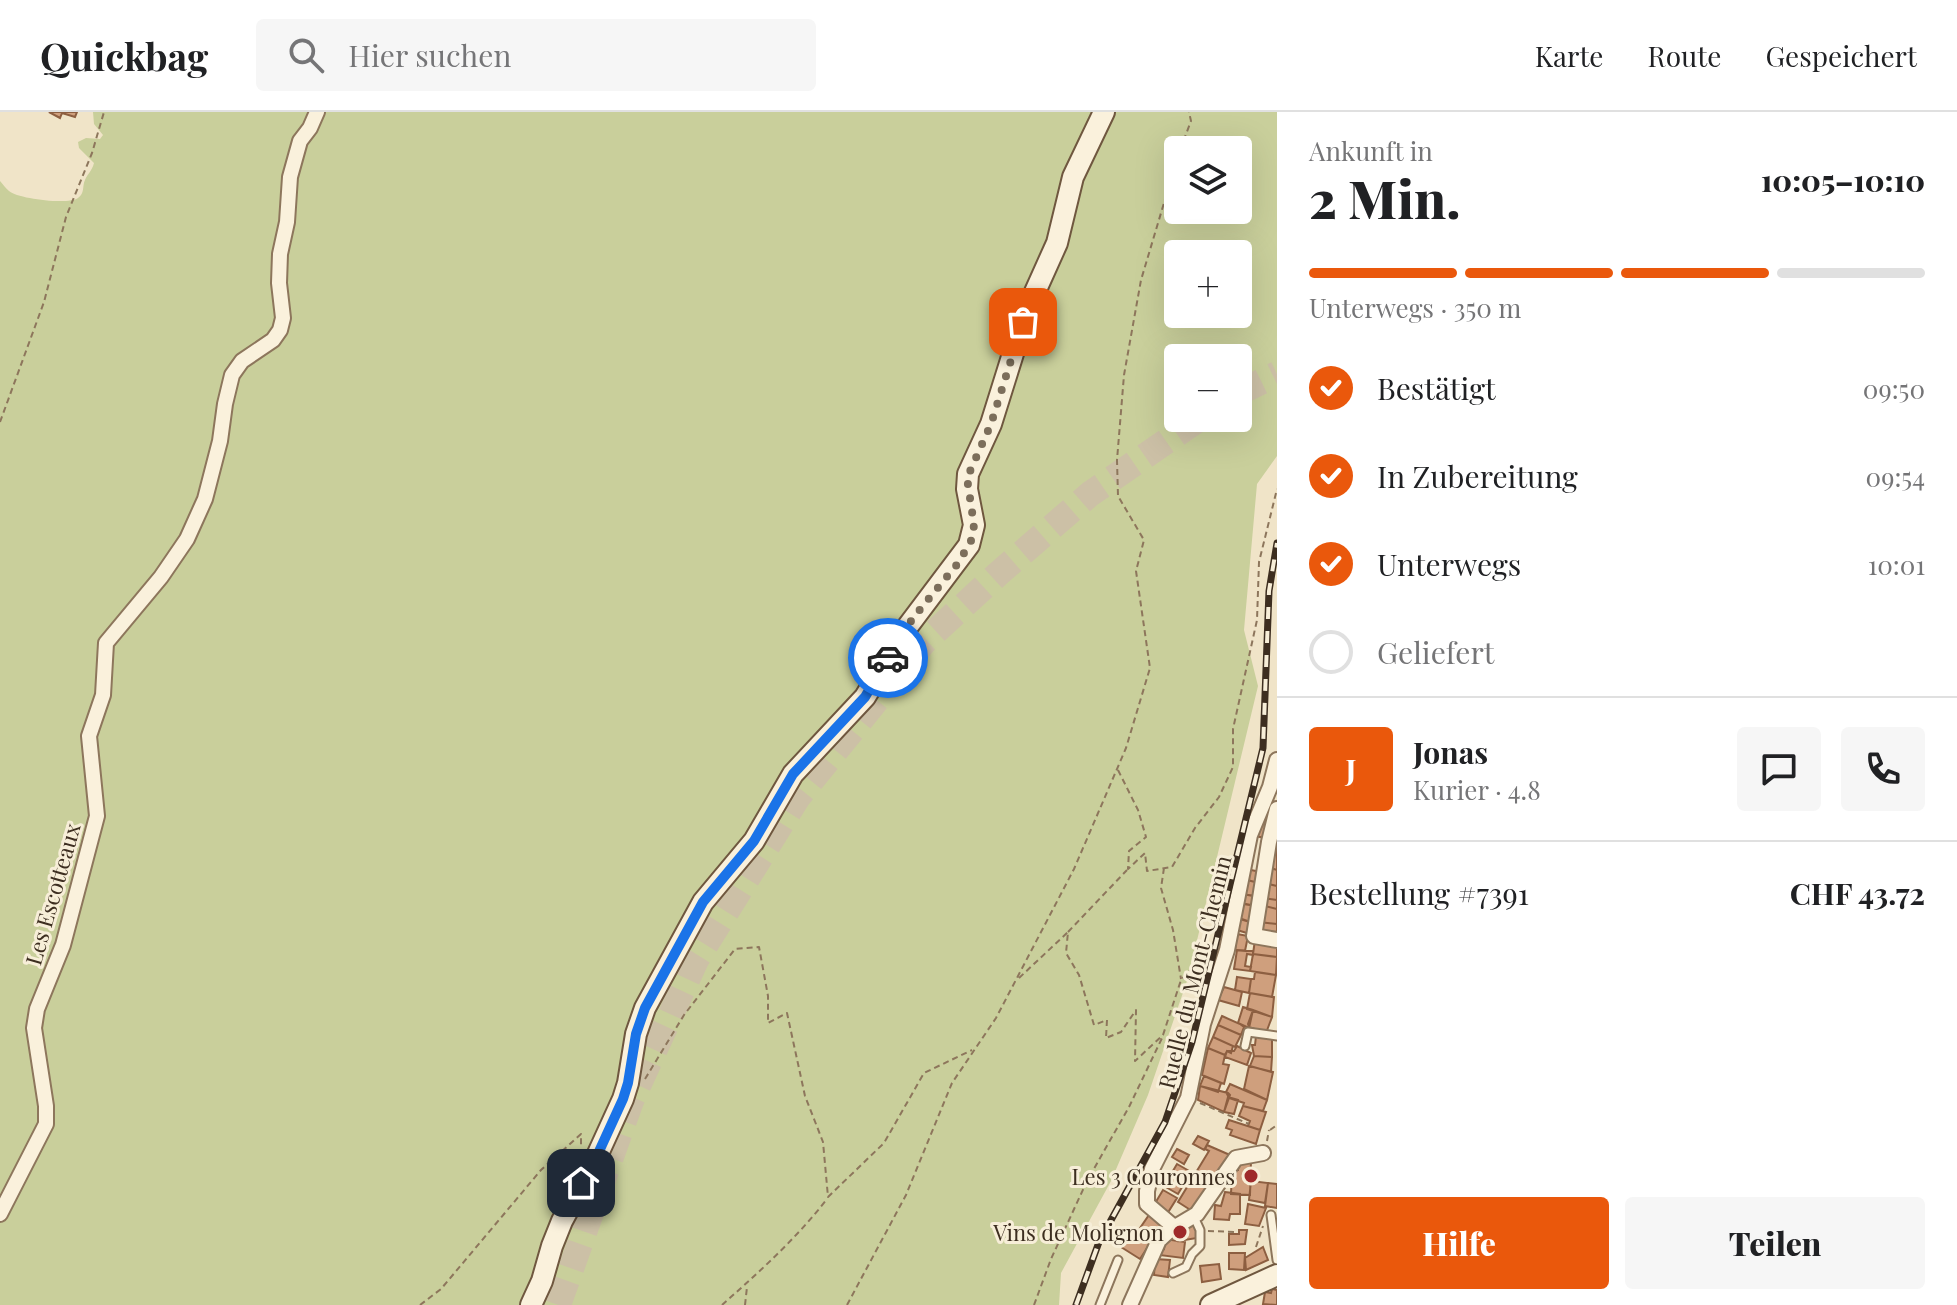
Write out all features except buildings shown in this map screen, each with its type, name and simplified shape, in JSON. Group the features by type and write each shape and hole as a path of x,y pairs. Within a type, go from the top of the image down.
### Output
{"street":[{"name":"Les Escotteaux","path":"0,1214 46,1124 34,1028 37,1009 63,945 97,816 89,732 103,695 106,643 161,577 187,539 205,499 232,375 242,361 273,340 280,330 283,318 280,254 288,216 290,177 300,141 317,112"},
{"path":"531,1305 552,1246 623,1099 636,1034 645,1008 703,902 754,841 793,774 865,697 908,626 969,545 974,525 967,489 968,474 991,424 1026,312 1057,243 1073,177 1104,112"},
{"name":"Ruelle du Mont-Chemin","path":"1174,1227 1147,1204 1147,1191 1155,1163 1188,1098 1203,1024 1229,939 1236,892 1250,835 1270,787 1277,760"},
{"name":"Ruelle du Mont-Chemin","path":"1277,809 1254,936 1277,940"},
{"path":"1130,1305 1159,1240 1174,1227 1197,1224 1236,1158 1263,1153"},
{"path":"1211,1305 1277,1275"}],"lane":[{"path":"1245,1046 1248,1032 1277,1036"},
{"path":"1271,1218 1277,1260"},
{"path":"1173,1273 1186,1267 1200,1246 1197,1224"},
{"path":"1100,1305 1118,1260"}],"path":[{"path":"0,422 44,302 66,217 104,112"},
{"path":"1185,136 1191,121 1189,112"},
{"path":"847,1305 906,1195 952,1083 996,1018 1074,869 1126,748 1150,668 1136,571 1144,540 1118,496 1117,460 1124,375 1141,280 1164,203"},
{"path":"1016,981 1145,853 1147,871 1172,867 1195,828 1219,797 1233,767 1233,729 1257,620 1259,562 1277,489"},
{"path":"1117,769 1138,810 1146,837 1129,851 1128,869"},
{"path":"1164,867 1161,888 1173,930 1181,980"},
{"path":"1068,932 1066,953 1079,975 1094,1025 1107,1020 1106,1038 1121,1032 1136,1010 1135,1061 1163,1035"},
{"path":"644,1080 684,1015 735,949 759,947 768,996 768,1023 787,1013 805,1096 823,1142 828,1197"},
{"path":"1034,1305 1051,1259 1087,1181 1129,1107 1163,1035 1181,980 1208,951"},
{"path":"722,1305 747,1285 808,1223 828,1197 884,1143 924,1073 972,1050"},
{"path":"1188,1098 1249,1124"},
{"path":"1260,1128 1269,1130 1277,1125"},
{"path":"420,1305 441,1289 541,1170 581,1134 581,1183"},
{"path":"1256,1247 1263,1226 1271,1218"},
{"path":"1197,1224 1235,1232"},
{"path":"745,1305 747,1285"}],"green space":[{"path":"93,112 1277,112 1277,456 1257,484 1244,630 1258,686 1188,978 1148,1095 1111,1181 1061,1273 1059,1305 0,1305 0,181 14,194 32,199 55,201 78,198 94,163 79,148 78,142 86,138 100,139 103,135 94,124"}],"tunnel":[{"path":"1252,386 1277,374"},
{"path":"558,1305 631,1101 696,960 798,797 924,642 1090,494 1180,432"}],"railway":[{"path":"1076,1305 1099,1242 1165,1122 1192,1042 1263,748 1269,591 1277,543"}],"way so far":[{"path":"888,658 913,618 959,562 972,539 974,525 967,478 985,441 1023,322"}],"place":[{"name":"Les 3 Couronnes","path":"1251,1176"},
{"name":"Vins de Molignon","path":"1180,1232"}],"route":[{"path":"581,1183 623,1099 636,1034 645,1008 703,902 754,841 793,774 865,697 888,658"}]}
